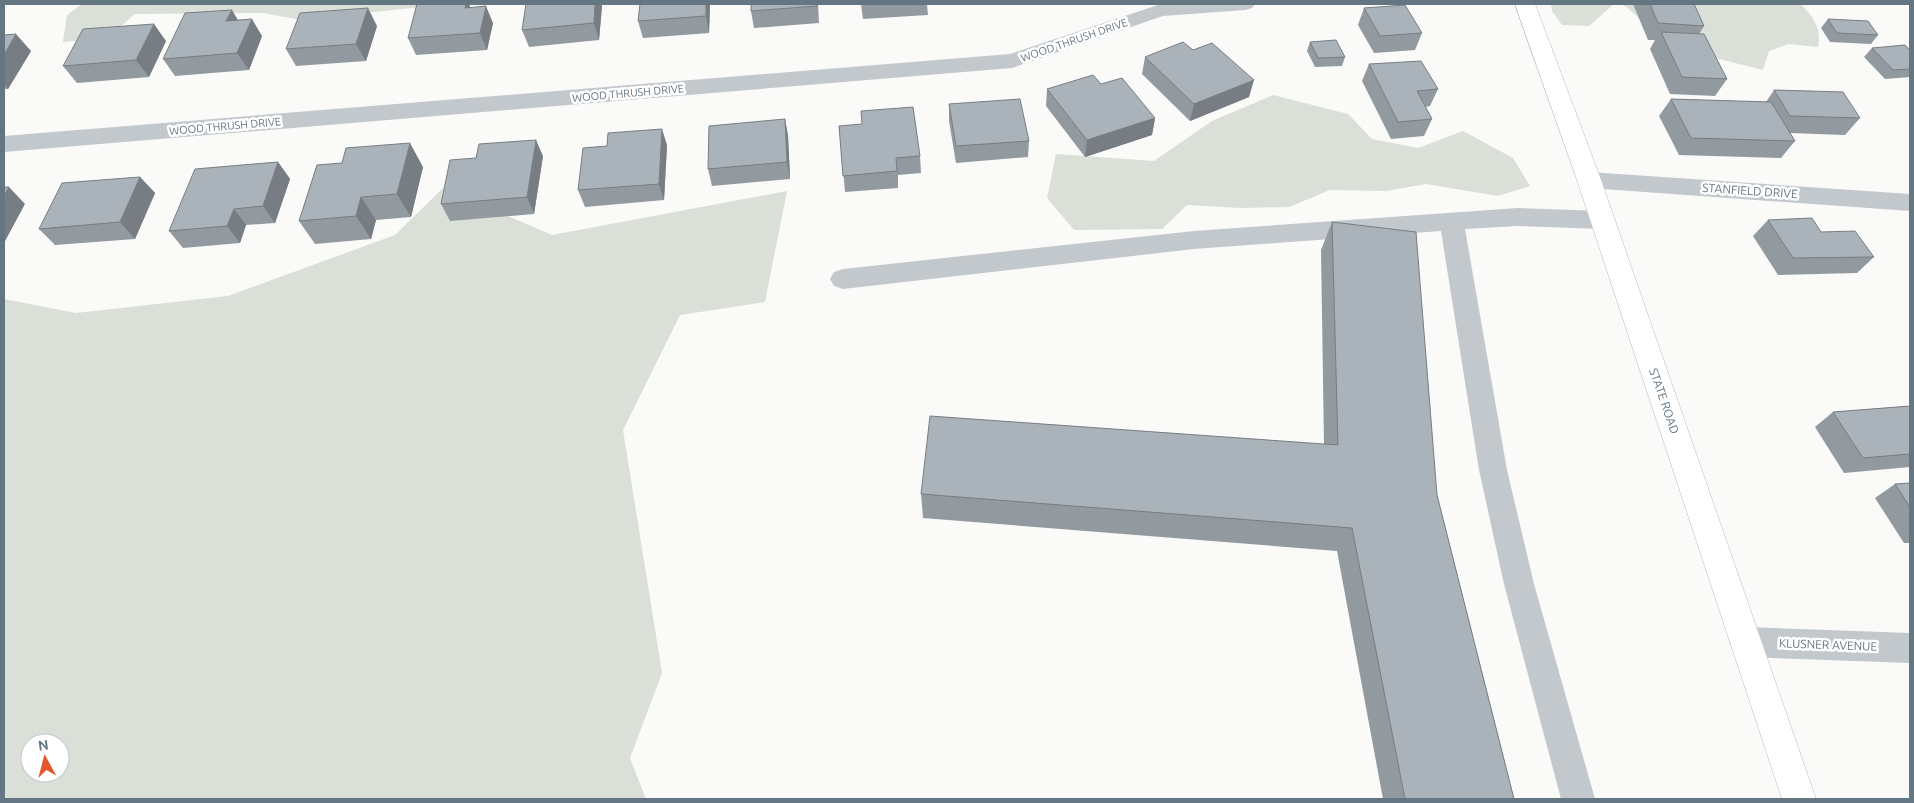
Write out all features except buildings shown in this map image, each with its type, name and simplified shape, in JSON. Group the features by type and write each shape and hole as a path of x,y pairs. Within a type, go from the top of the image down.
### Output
{"main road":[{"name":"STATE ROAD","path":"1525,4 1589,180 1800,799"}],"street":[{"name":"WOOD THRUSH DRIVE","path":"4,144 1012,61 1161,10 1245,4"},
{"name":"STANFIELD DRIVE","path":"1589,180 1910,203"},
{"path":"843,279 1194,240 1518,217 1602,220"},
{"path":"1452,221 1493,470 1519,584 1578,799"},
{"name":"KLUSNER AVENUE","path":"1746,642 1910,648"}],"shaded area":[{"path":"82,4 448,4 301,20 263,13 135,14 107,38 63,42 67,15"},
{"path":"1551,4 1614,4 1589,26 1562,25 1552,11"},
{"path":"1617,4 1801,4 1818,28 1818,47 1788,44 1769,51 1763,70 1711,57 1653,30 1625,6"},
{"path":"1273,95 1348,114 1372,139 1418,148 1463,131 1513,158 1530,186 1498,196 1426,184 1386,191 1330,190 1289,207 1241,208 1187,205 1162,229 1074,230 1047,198 1056,154 1154,161 1212,121"},
{"path":"443,188 552,235 787,191 765,302 680,315 623,430 662,673 630,758 646,799 4,799 4,299 76,313 228,296 395,235"}]}
